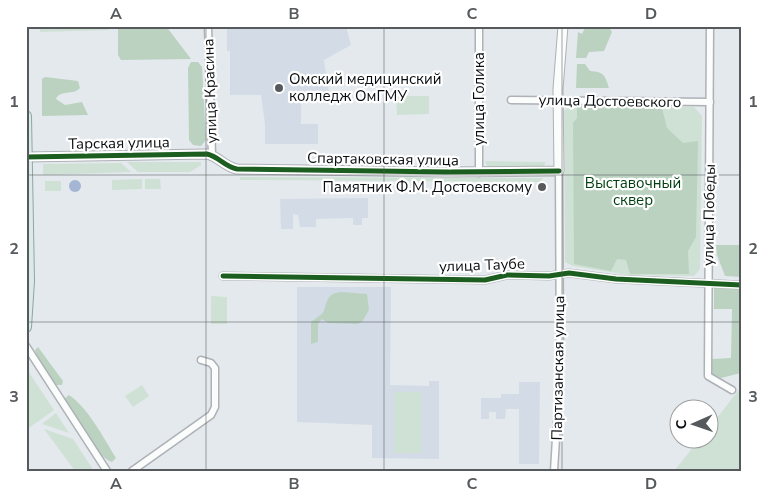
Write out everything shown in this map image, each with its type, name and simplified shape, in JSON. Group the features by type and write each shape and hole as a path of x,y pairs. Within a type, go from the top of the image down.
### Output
{"main road":[{"path":"26,116 29,281 26,327"}],"street":[{"name":"улица Красина","path":"208,26 212,155"},
{"name":"улица Голика","path":"478,172 479,26"},
{"name":"Партизанская улица","path":"555,470 560,373 558,100 560,47 563,26"},
{"name":"улица Победы","path":"710,26 708,376 732,390"},
{"name":"улица Достоевского","path":"511,100 710,102"},
{"name":"Тарская улица","path":"27,157 212,155"},
{"name":"Спартаковская улица","path":"212,155 224,165 236,169 478,172 559,171"},
{"name":"улица Таубе","path":"223,276 485,280 507,275 549,276 560,274 616,279 741,285"},
{"path":"26,346 107,471"},
{"path":"132,471 211,415 215,407 215,368 211,363 201,360"}],"shaded area":[{"name":"Омский медицинский колледж ОмГМУ","path":"227,26 346,26 351,45 324,60 330,100 301,100 301,124 318,124 318,144 265,144 265,124 261,95 230,95 230,51 227,51"},
{"path":"368,198 368,218 362,218 362,225 353,225 353,218 316,219 316,227 300,227 298,215 293,214 293,229 281,229 280,199"},
{"path":"297,287 391,287 390,385 429,386 429,381 439,381 439,459 372,458 372,425 297,422"},
{"path":"519,382 540,382 539,464 519,464 519,409 506,409 505,419 496,419 496,412 489,412 489,419 481,419 481,398 501,398 501,394 519,394"}],"green space":[{"path":"40,26 109,26 109,30 40,32"},
{"path":"118,26 166,26 191,59 121,60 118,55"},
{"path":"586,26 608,26 612,32 604,51 589,52 586,58 576,58 578,32 582,34"},
{"path":"191,62 198,62 202,67 206,140 201,146 193,145 189,140 188,68"},
{"path":"577,64 585,64 590,71 601,73 605,77 609,88 576,88"},
{"path":"45,77 78,81 80,88 74,92 60,94 56,99 65,105 82,102 88,115 42,116 42,79"},
{"path":"396,96 429,96 429,114 397,115"},
{"name":"Выставочный сквер","path":"573,104 694,107 702,116 700,269 694,276 628,275 573,266 565,262 564,111"},
{"name":"Выставочный сквер","path":"577,105 662,108 667,128 683,143 698,141 696,237 688,251 689,274 630,274 626,260 617,259 611,271 574,264 573,123 577,118"},
{"path":"485,161 545,162 545,164 542,168 488,168"},
{"path":"127,162 201,162 201,165 190,172 138,172"},
{"path":"121,163 131,172 43,175 43,164"},
{"path":"240,177 544,178 539,182 240,180"},
{"path":"142,179 142,189 112,190 112,180"},
{"path":"145,179 160,179 161,189 145,189"},
{"path":"45,181 61,181 61,191 45,191"},
{"path":"716,245 741,245 741,277 725,276 717,255"},
{"path":"714,288 741,289 741,373 721,378 712,374 712,359 731,358 732,309 714,309"},
{"path":"342,292 367,294 369,310 362,322 357,324 328,323 322,319 318,324 318,342 311,344 311,322 323,313 330,296"},
{"path":"211,296 227,297 227,324 211,324"},
{"path":"38,347 63,381 62,385 56,385 43,369 35,350"},
{"path":"26,368 54,410 26,430"},
{"path":"142,385 149,396 133,407 125,396"},
{"path":"741,387 741,471 674,471 691,450 720,450 720,414"},
{"path":"394,392 421,392 421,453 394,453"},
{"path":"69,395 83,408 101,433 116,458 112,462 99,452 78,424 64,399"},
{"path":"56,413 69,433 42,424"},
{"path":"44,429 73,439 94,471 75,471"}],"water":[{"path":"73,180 77,180 81,186 77,192 73,192 69,188 69,184"}],"cycle path":[{"path":"26,157 207,154 237,169 446,172 559,171"},
{"path":"223,276 485,280 507,275 549,276 569,273 616,279 741,285"}],"place":[{"name":"Омский медицинский колледж ОмГМУ","path":"279,88"},
{"name":"Памятник Ф.М. Достоевскому","path":"542,187"}]}
